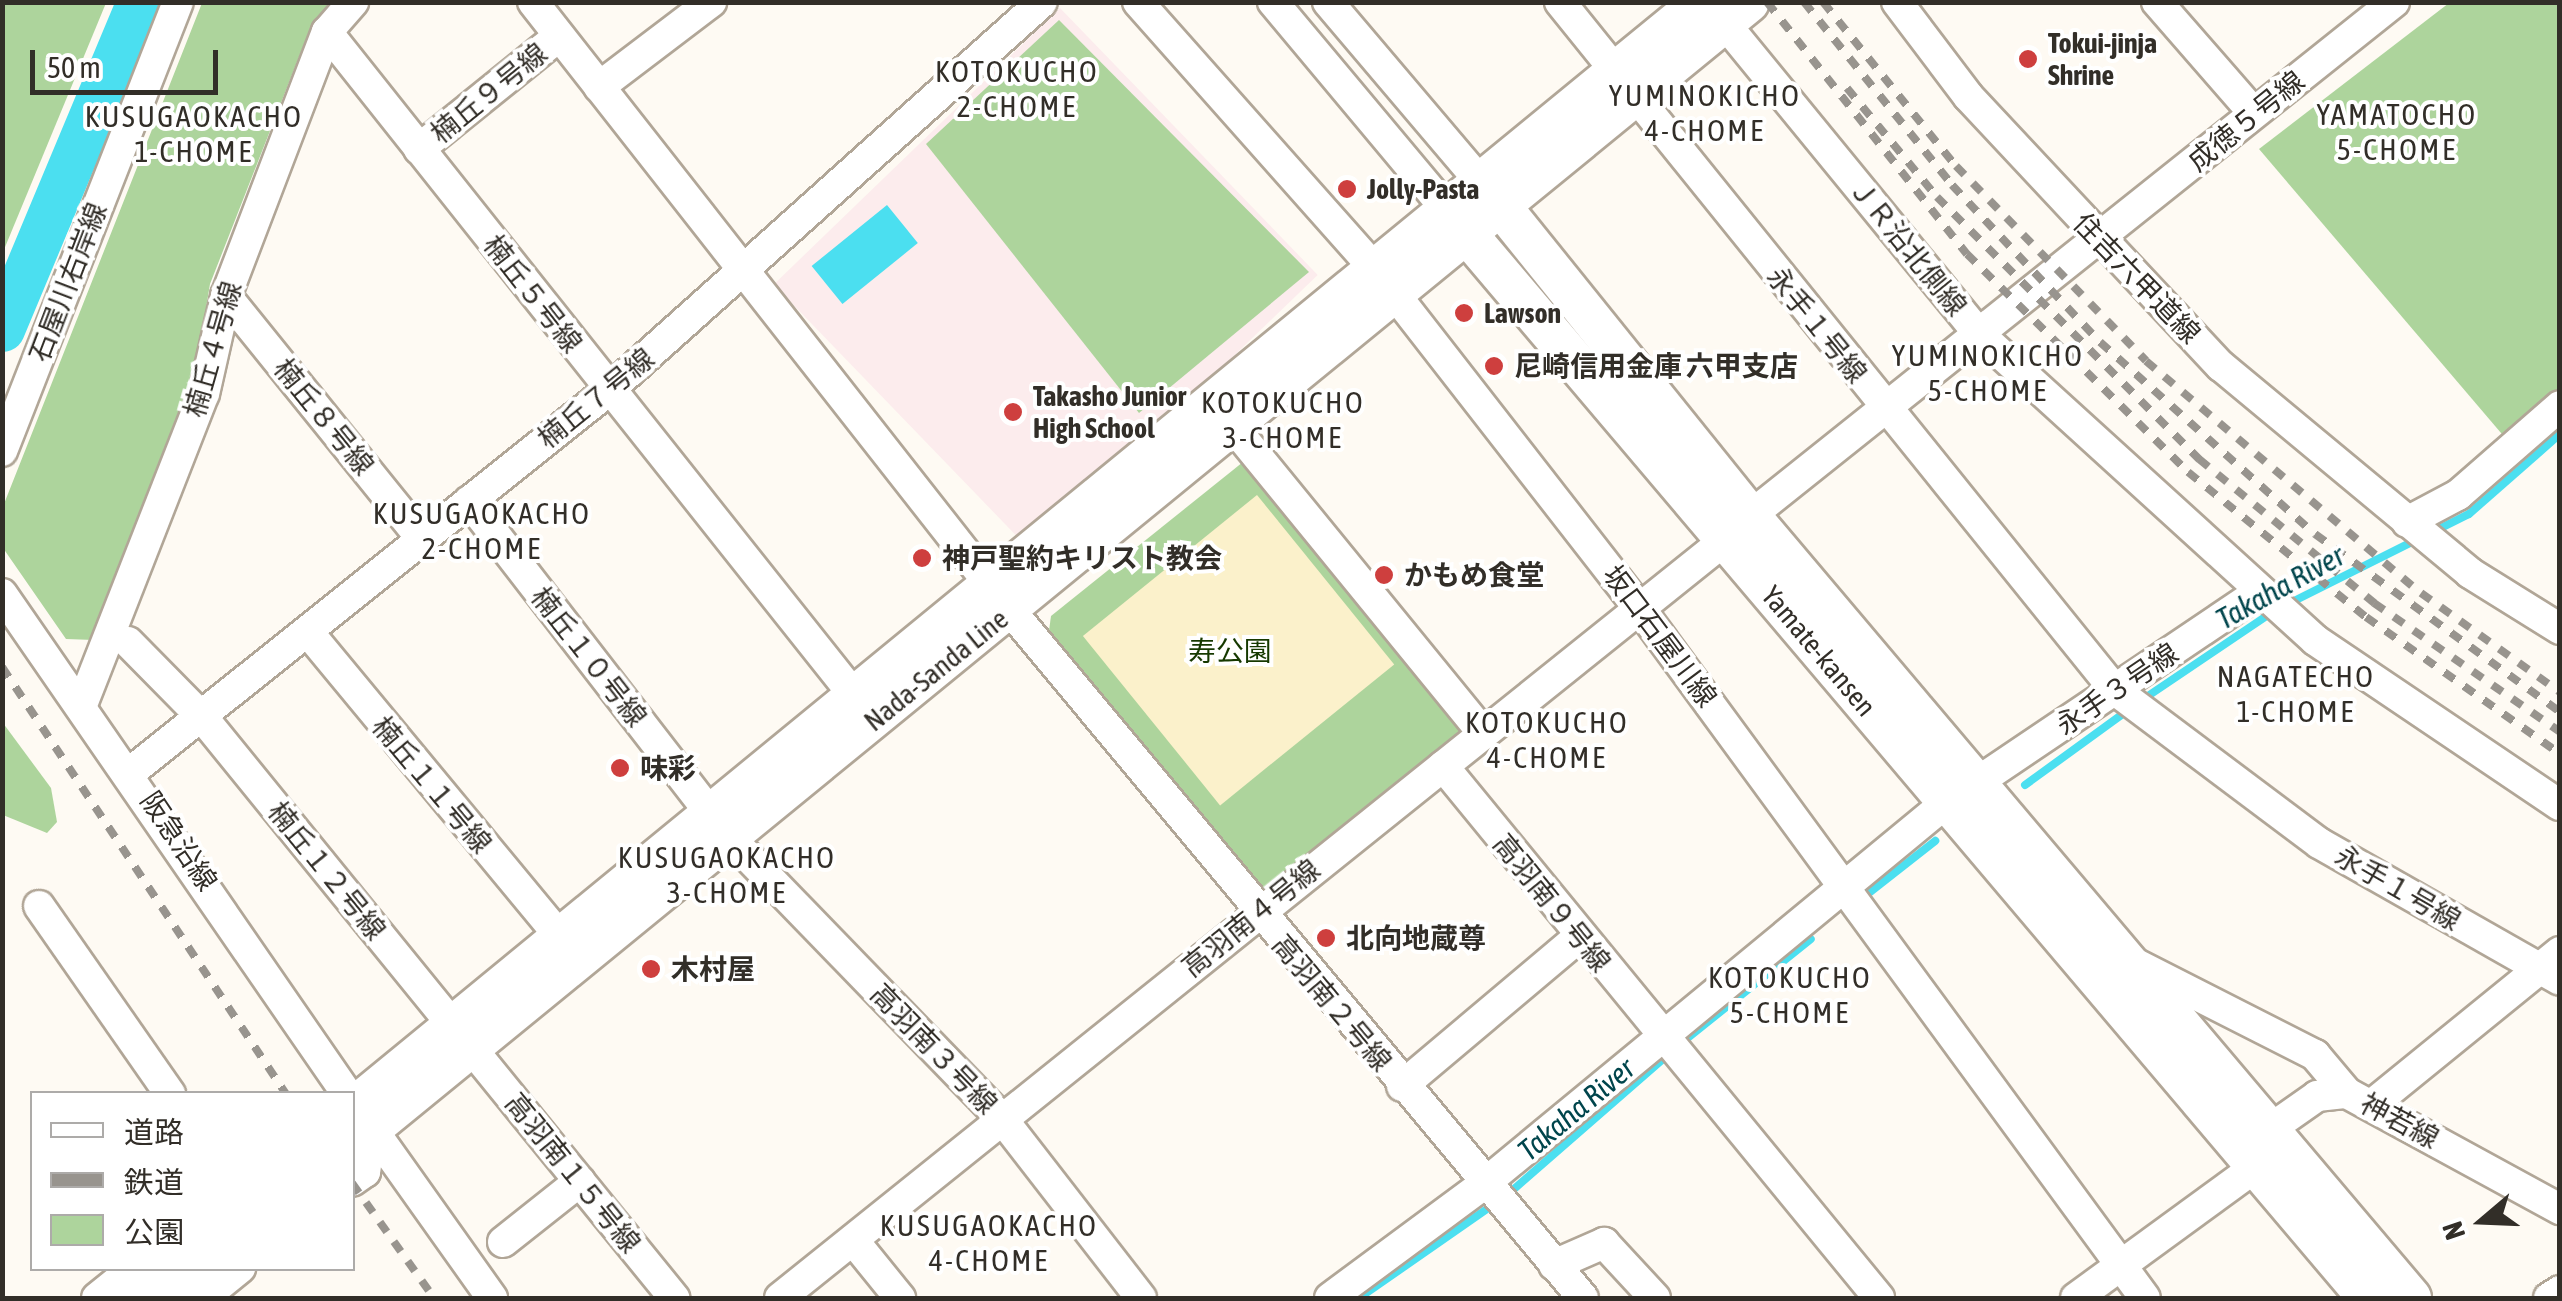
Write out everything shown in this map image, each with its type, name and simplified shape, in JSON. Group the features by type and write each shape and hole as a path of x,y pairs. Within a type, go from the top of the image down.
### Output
{"main road":[{"name":"Nada-Sanda Line","path":"356,1114 462,1036 1720,8"},
{"name":"Yamate-kansen","path":"1490,193 1737,528"},
{"name":"Yamate-kansen","path":"1456,221 1737,528 1962,792 2256,1148 2411,1298"},
{"name":"Nada-Sanda Line","path":"462,1036 559,935 719,825 853,694 1001,598 1235,429 1386,283"},
{"name":"Yamate-kansen","path":"1962,792 2125,959 2256,1148 2368,1298"},
{"path":"126,1298 160,1271"},
{"path":"168,1298 200,1271"}],"street":[{"name":"石屋川右岸線","path":"2,450 178,2"},
{"name":"楠丘４号線","path":"83,702 204,394 226,296 327,32 353,2"},
{"name":"高羽南２号線","path":"532,2 1001,598 1256,913 1583,1298"},
{"path":"600,87 711,2"},
{"name":"楠丘７号線","path":"132,771 609,390 1042,2"},
{"name":"坂口石屋川線","path":"1138,2 1386,283 1640,609 1847,883 2145,1298"},
{"name":"Yamate-kansen","path":"1273,2 1456,221"},
{"name":"Yamate-kansen","path":"1328,2 1490,193"},
{"name":"永手１号線","path":"1560,2 1885,411 2116,691 2319,843 2553,967"},
{"name":"住吉六甲道線","path":"1897,2 2099,241 2221,366 2443,552 2560,629"},
{"path":"2158,2 2254,114"},
{"name":"成徳５号線","path":"1885,411 2394,2"},
{"name":"ＪＲ沿北側線","path":"1720,8 1979,334 2285,616 2560,805"},
{"name":"楠丘５号線","path":"327,32 853,694"},
{"name":"楠丘９号線","path":"418,149 560,36"},
{"name":"楠丘８号線","path":"226,296 422,538"},
{"path":"2407,522 2458,495 2560,406"},
{"name":"高羽南４号線","path":"780,1298 1885,411"},
{"path":"1235,429 1483,733"},
{"name":"楠丘１０号線","path":"469,501 719,825"},
{"name":"阪急沿線","path":"2,594 132,771 341,1091"},
{"name":"永手３号線","path":"1330,1298 1493,1194 1669,1049 1847,883 1962,792 2259,594"},
{"name":"楠丘１１号線","path":"308,632 559,935"},
{"name":"楠丘１２号線","path":"128,642 203,718 462,1036"},
{"name":"高羽南９号線","path":"1443,766 1669,1049 1879,1298"},
{"name":"高羽南３号線","path":"719,825 1003,1120 1141,1298"},
{"path":"39,906 168,1091"},
{"path":"1402,1086 1579,937"},
{"path":"2125,959 2315,1055 2360,1098 2409,1077 2553,967"},
{"name":"高羽南１５号線","path":"462,1036 674,1298"},
{"name":"神若線","path":"2076,1298 2214,1198 2256,1148 2317,1096 2360,1098 2560,1209"},
{"path":"355,1179 365,1172 356,1114"},
{"name":"阪急沿線","path":"356,1114 492,1298"},
{"path":"503,1242 580,1181"},
{"path":"853,1240 900,1298"},
{"path":"1554,1264 1604,1243 1655,1298"},
{"path":"97,1298 130,1271"},
{"path":"203,1298 236,1271"},
{"path":"2549,1298 2560,1291"}],"shaded area":[{"name":"Takasho Junior High School","path":"1060,8 1318,275 1031,551 774,284"}],"green space":[{"path":"2,3 106,3 3,252"},
{"path":"202,3 331,3 306,39 210,284 195,374 94,640 66,639 3,548 2,509"},
{"path":"2449,3 2559,3 2559,392 2507,440 2259,149"},
{"path":"1059,20 1309,272 1139,413 926,144"},
{"name":"寿公園","path":"1248,458 1467,733 1258,898 1048,638 1051,616"},
{"path":"3,723 51,788 57,822 47,833 3,815"}],"sand":[{"path":"1257,495 1394,664 1220,805 1083,636"}],"water":[{"path":"887,205 918,243 842,304 812,266"}],"waterway":[{"path":"2,329 139,2"},
{"name":"Takaha River","path":"2431,533 2469,514 2560,434"},
{"name":"Takaha River","path":"2288,604 2418,539"},
{"name":"Takaha River","path":"2142,700 2271,613"},
{"name":"Takaha River","path":"2025,785 2131,708"},
{"name":"Takaha River","path":"1870,892 1935,841"},
{"name":"Takaha River","path":"1679,1045 1811,939"},
{"name":"Takaha River","path":"1506,1196 1669,1054"},
{"name":"Takaha River","path":"1359,1298 1494,1204"}],"railway":[{"path":"1767,2 1967,254 2188,472 2366,617 2560,754"},
{"path":"1804,2 1952,185 2100,342 2315,534 2560,712"},
{"path":"1823,2 1956,166 2146,361 2421,593 2560,692"},
{"path":"1847,88 1937,197 2199,459 2374,603 2560,732"},
{"path":"2,667 284,1091"},
{"path":"355,1187 434,1298"}],"place":[{"name":"Tokui-jinja Shrine","path":"2028,59"},
{"name":"Jolly-Pasta","path":"1347,189"},
{"name":"Lawson","path":"1464,313"},
{"name":"尼崎信用金庫 六甲支店","path":"1494,366"},
{"name":"Takasho Junior High School","path":"1013,412"},
{"name":"神戸聖約キリスト教会","path":"922,558"},
{"name":"かもめ食堂","path":"1384,575"},
{"name":"味彩","path":"620,768"},
{"name":"北向地蔵尊","path":"1326,938"},
{"name":"木村屋","path":"651,969"}],"district":[{"name":"KOTOKUCHO 2-CHOME","path":"1017,88"},
{"name":"YUMINOKICHO 4-CHOME","path":"1705,112"},
{"name":"YAMATOCHO 5-CHOME","path":"2397,131"},
{"name":"KUSUGAOKACHO 1-CHOME","path":"194,133"},
{"name":"YUMINOKICHO 5-CHOME","path":"1988,372"},
{"name":"KOTOKUCHO 3-CHOME","path":"1283,419"},
{"name":"KUSUGAOKACHO 2-CHOME","path":"482,530"},
{"name":"NAGATECHO 1-CHOME","path":"2296,693"},
{"name":"KOTOKUCHO 4-CHOME","path":"1547,739"},
{"name":"KUSUGAOKACHO 3-CHOME","path":"727,874"},
{"name":"KOTOKUCHO 5-CHOME","path":"1790,994"},
{"name":"KUSUGAOKACHO 4-CHOME","path":"989,1242"}]}
